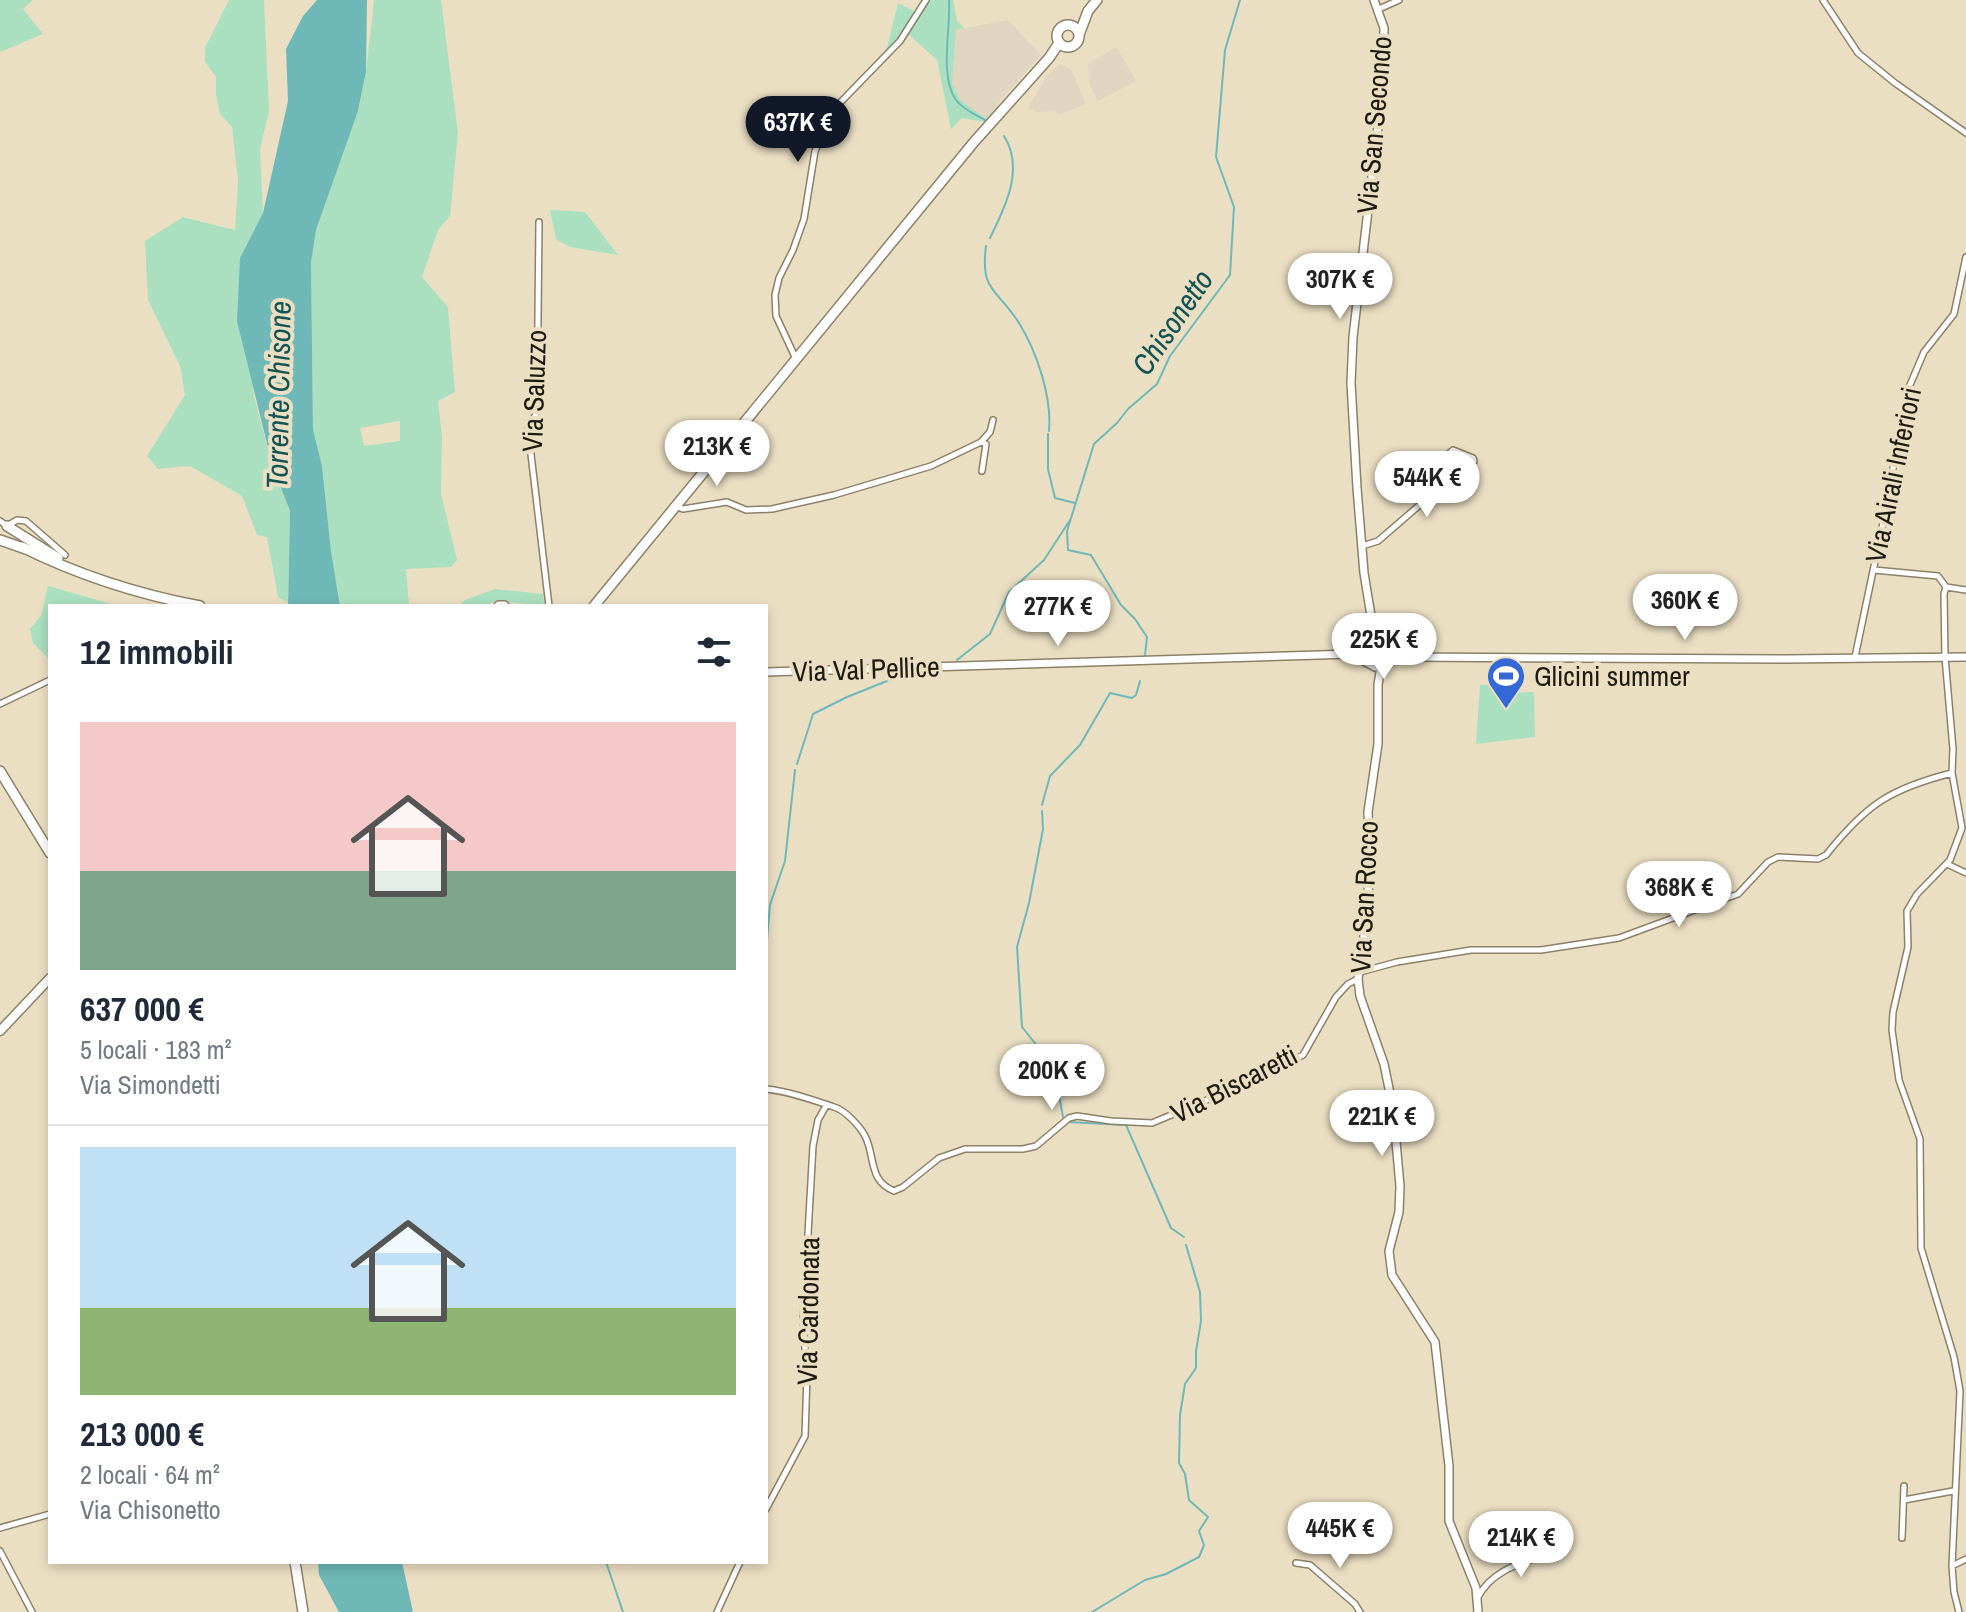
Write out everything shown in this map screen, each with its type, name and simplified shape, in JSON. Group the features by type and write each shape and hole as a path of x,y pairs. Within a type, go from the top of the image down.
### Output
{"main road":[{"path":"1063,45 1057,33 1065,25 1077,21 1097,0"},
{"path":"596,604 964,157 1049,58 1063,45 1077,43 1088,11"},
{"path":"1065,25 1072,26 1079,35"},
{"path":"2,532 26,549 84,575 137,593 190,604"},
{"path":"2,532 84,575"},
{"path":"589,604 618,576"},
{"path":"0,771 48,858"},
{"path":"0,780 48,850"},
{"path":"0,1031 48,980"},
{"path":"293,1564 301,1612"}],"street":[{"path":"796,359 776,316 775,295 804,219 815,151 834,109 900,41 926,0"},
{"name":"Via San Secondo","path":"1374,0 1384,28 1382,106 1353,337 1351,383 1362,546 1374,654"},
{"path":"1379,9 1399,0"},
{"path":"1823,0 1858,53 1966,133"},
{"name":"Via Saluzzo","path":"539,222 537,412 528,429 549,604"},
{"name":"Via Airali Inferiori","path":"1855,657 1907,392 1924,352 1954,314 1966,257"},
{"path":"675,506 683,509 727,502 746,510 772,509 931,466 981,442 990,432 993,420"},
{"path":"981,442 986,444 982,471"},
{"path":"1362,546 1378,541 1437,490 1440,484 1433,476 1433,467 1442,458 1453,450 1474,461"},
{"path":"2,532 17,520 26,521 65,555"},
{"path":"1874,570 1938,576 1946,587 1945,657 1953,749 1952,773 1962,828 1956,849 1947,864 1917,894 1907,911 1908,947 1893,1012 1892,1030 1899,1080 1920,1139 1921,1248 1954,1357 1960,1391 1953,1491 1952,1566 1959,1612"},
{"path":"1946,587 1966,590"},
{"path":"1374,654 1383,664 1404,657"},
{"path":"1374,654 1404,657 1966,657"},
{"name":"Via Val Pellice","path":"768,672 1374,654"},
{"name":"Via San Rocco","path":"1374,654 1383,664 1378,685"},
{"name":"Via San Rocco","path":"1374,654 1378,685 1378,744 1368,812 1370,863 1358,976 1360,996 1384,1064 1393,1108 1400,1186 1399,1212 1389,1251 1389,1264 1401,1291 1435,1342 1449,1466 1449,1521 1478,1597 1478,1612"},
{"path":"0,704 48,681"},
{"path":"1358,976 1397,962 1471,950 1541,950 1619,938 1738,894 1768,862 1778,857 1818,859 1826,855 1867,808 1916,783 1952,773"},
{"path":"1947,864 1966,873"},
{"name":"Via Biscaretti","path":"768,1089 834,1107 865,1136 877,1178 884,1187 894,1191 939,1158 965,1149 1036,1146 1069,1118 1077,1116 1111,1121 1162,1121 1250,1081 1303,1055 1336,997 1358,976"},
{"name":"Via Cardonata","path":"768,1505 805,1436 807,1374 803,1322 813,1146 818,1120 826,1106"},
{"path":"1902,1538 1904,1486"},
{"path":"1904,1500 1953,1491"},
{"path":"0,1528 48,1515"},
{"path":"1478,1597 1484,1585 1498,1573 1555,1551"},
{"path":"1,1554 32,1612"},
{"path":"1952,1566 1966,1559"},
{"path":"1296,1563 1310,1565 1355,1604 1360,1612"},
{"path":"717,1612 739,1564"}],"shaded area":[{"path":"1008,20 1041,55 998,103 997,110 988,120 960,100 952,83 956,30"},
{"path":"1117,47 1136,81 1098,101 1090,86 1088,64"},
{"path":"1060,64 1071,69 1086,104 1058,115 1056,111 1036,112 1028,107 1048,74"}],"green space":[{"path":"0,0 33,0 23,9 43,34 0,52"},
{"path":"229,0 264,0 269,111 260,149 263,213 240,258 254,396 272,464 290,511 288,602 278,597 267,537 257,535 242,496 190,466 158,469 147,456 185,395 180,366 148,300 145,241 183,217 235,230 238,180 232,127 220,114 216,77 205,62 205,48"},
{"path":"374,0 441,0 458,133 450,216 438,230 422,277 448,307 455,392 438,401 442,436 441,494 457,560 451,567 406,569 409,604 340,604 322,466 313,430 311,263 316,230 359,108","holes":["400,421 400,441 364,446 360,428"]},
{"path":"927,0 953,0 957,21 964,28 956,30 952,83 960,100 988,120 984,122 962,118 951,129 937,60 907,33"},
{"path":"898,3 915,14 898,42 886,52"},
{"path":"550,210 585,212 618,255 570,247 556,239"},
{"path":"48,586 111,604 48,604 48,658 33,643 30,629 41,616"},
{"path":"495,589 543,594 544,604 495,601 488,604 461,604"},
{"name":"Glicini summer","path":"1503,684 1505,693 1534,692 1535,737 1476,744 1480,685"}],"water":[{"name":"Torrente Chisone","path":"317,0 367,0 366,72 358,111 316,230 311,263 313,430 322,466 340,604 288,604 290,511 272,464 237,321 240,258 263,213 288,101 286,49 303,16"},
{"path":"318,1564 402,1564 413,1612 339,1612 319,1575"}],"waterway":[{"name":"Chisonetto","path":"949,0 947,66 951,90 962,107 988,122"},
{"name":"Chisonetto","path":"1145,655 1147,637 1121,605 1091,555 1068,550 1067,531 1094,444 1157,384 1170,356 1230,275 1234,207 1216,157 1225,50 1240,0"},
{"name":"Chisonetto","path":"990,238 1007,201 1013,175 1013,162 1004,136"},
{"name":"Chisonetto","path":"986,246 988,281 1019,323 1037,361 1046,390 1049,431"},
{"name":"Chisonetto","path":"1048,434 1048,469 1055,498 1075,503"},
{"path":"957,660 990,634 1009,592 1044,560 1070,520"},
{"path":"797,764 813,714 897,677"},
{"path":"1042,805 1050,776 1080,745 1110,693 1132,698 1140,681"},
{"path":"768,928 770,905 785,861 795,770"},
{"path":"1042,811 1043,829 1017,947 1022,1027 1054,1067 1063,1117"},
{"path":"1068,1122 1126,1125 1171,1228 1184,1237"},
{"path":"1092,1612 1145,1580 1166,1574 1199,1557 1204,1545 1199,1531 1208,1517 1189,1500 1185,1474 1179,1463 1180,1415 1185,1384 1196,1368 1201,1321 1200,1292 1186,1245"},
{"path":"607,1564 623,1612"}],"place":[{"name":"Glicini summer","path":"1506,710"}]}
